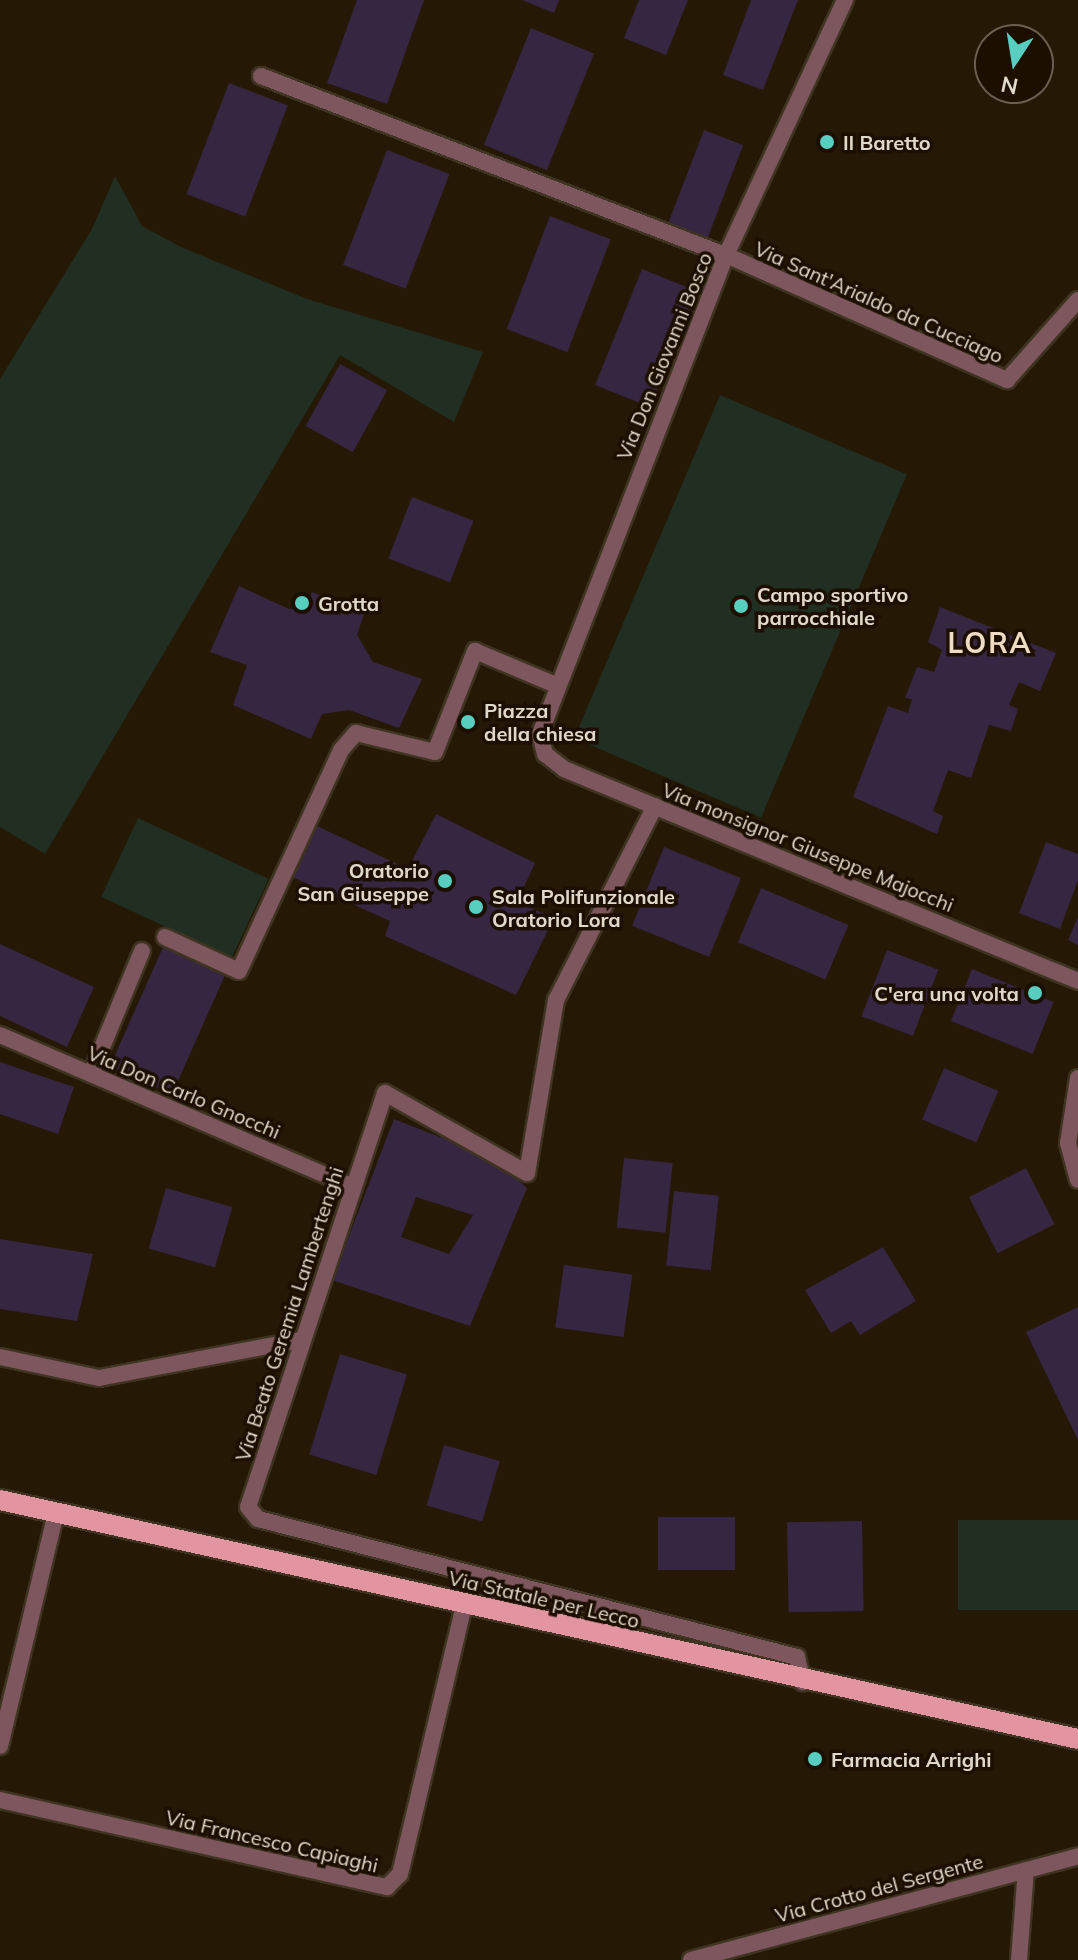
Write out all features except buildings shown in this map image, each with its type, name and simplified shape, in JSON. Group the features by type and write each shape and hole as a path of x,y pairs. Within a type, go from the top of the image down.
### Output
{"main road":[{"name":"Via Statale per Lecco","path":"0,1500 803,1682 1078,1739"}],"street":[{"name":"Via Don Giovanni Bosco","path":"540,734 556,685 726,255 845,0"},
{"path":"261,76 726,255"},
{"name":"Via Sant'Arialdo da Cucciago","path":"726,255 1007,380 1078,300"},
{"path":"165,937 239,971 341,750 356,733 435,752 475,651 556,685"},
{"name":"Via monsignor Giuseppe Majocchi","path":"540,734 545,754 564,769 1078,981"},
{"name":"Via Beato Geremia Lambertenghi","path":"655,806 556,1000 527,1173 385,1093 351,1186 249,1502 253,1517 797,1657 803,1682"},
{"path":"91,1074 142,951"},
{"name":"Via Don Carlo Gnocchi","path":"0,1035 351,1186"},
{"path":"1078,1078 1068,1143 1078,1180"},
{"path":"0,1357 99,1378 301,1340"},
{"path":"0,1746 56,1513"},
{"name":"Via Francesco Capiaghi","path":"0,1800 387,1887 400,1874 464,1605"},
{"name":"Via Crotto del Sergente","path":"691,1960 1078,1856"},
{"path":"1019,1960 1026,1870"}],"green space":[{"path":"115,176 142,226 181,247 307,299 483,352 454,422 340,355 45,854 0,827 0,379 92,229"},
{"name":"Campo sportivo parrocchiale","path":"720,395 907,474 761,818 574,738"},
{"path":"138,818 269,879 232,958 101,897"},
{"path":"958,1520 1078,1520 1078,1610 958,1610"}],"place":[{"name":"Il Baretto","path":"827,142"},
{"name":"Grotta","path":"302,603"},
{"name":"Campo sportivo parrocchiale","path":"741,606"},
{"name":"Piazza della chiesa","path":"468,722"},
{"name":"Oratorio San Giuseppe","path":"445,881"},
{"name":"Sala Polifunzionale Oratorio Lora","path":"476,907"},
{"name":"C'era una volta","path":"1035,993"},
{"name":"Farmacia Arrighi","path":"815,1759"}],"district":[{"name":"LORA","path":"990,643"}]}
